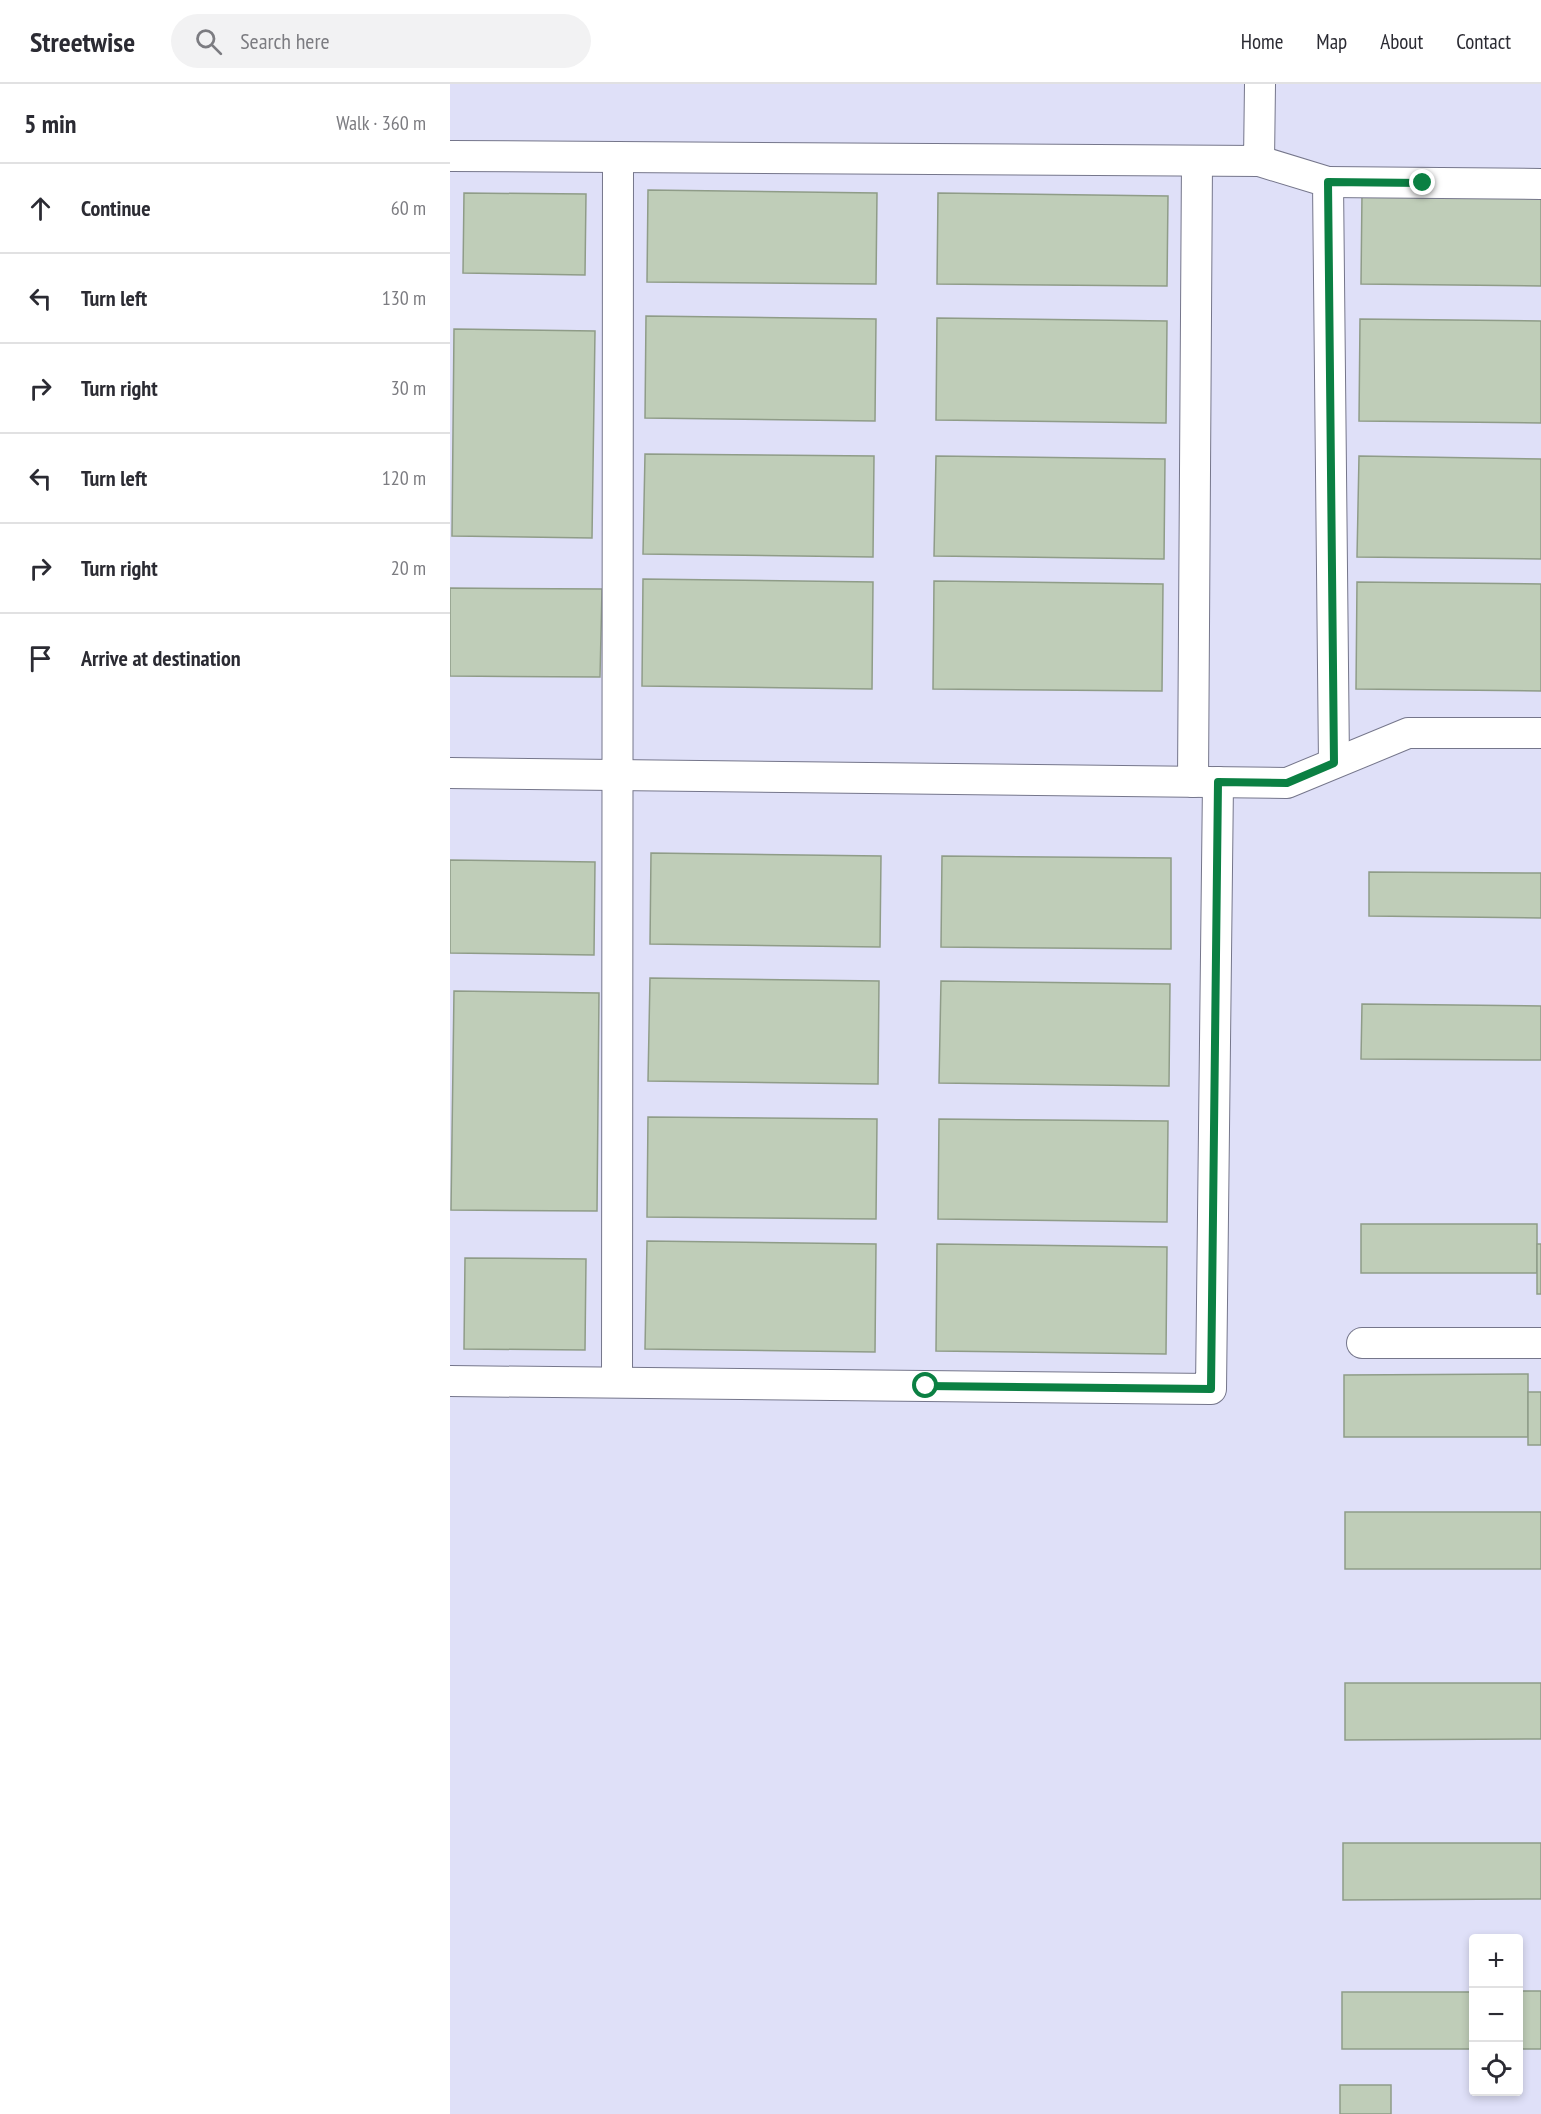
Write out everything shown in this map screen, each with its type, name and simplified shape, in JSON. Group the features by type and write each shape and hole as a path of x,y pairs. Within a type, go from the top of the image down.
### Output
{"lane":[{"path":"1259,161 1260,84"},
{"path":"450,156 1259,161 1328,182 1541,184"},
{"path":"617,1382 618,157"},
{"path":"450,1380 1211,1389 1197,160"},
{"path":"1328,182 1334,763"},
{"path":"450,774 1287,783 1408,733 1541,733"},
{"path":"1362,1343 1541,1343"}],"building":[{"path":"648,190 877,193 876,284 647,282"},
{"path":"464,193 586,194 585,275 463,273"},
{"path":"938,193 1168,196 1167,286 937,284"},
{"path":"1362,193 1541,195 1541,286 1361,284"},
{"path":"646,316 876,319 875,421 645,418"},
{"path":"937,318 1167,321 1166,423 936,420"},
{"path":"1360,319 1541,321 1541,423 1359,421"},
{"path":"454,329 595,331 592,538 452,536"},
{"path":"645,454 874,456 873,557 643,554"},
{"path":"936,456 1165,459 1164,559 934,556"},
{"path":"1359,456 1541,459 1541,559 1357,557"},
{"path":"643,579 873,582 872,689 642,686"},
{"path":"934,581 1163,584 1162,691 933,689"},
{"path":"1357,582 1541,584 1541,691 1356,689"},
{"path":"450,588 602,589 600,677 450,676"},
{"path":"651,853 881,856 880,947 650,944"},
{"path":"942,856 1171,858 1171,949 941,947"},
{"path":"450,860 595,862 594,955 450,953"},
{"path":"1369,872 1541,873 1541,918 1369,916"},
{"path":"650,978 879,981 878,1084 648,1081"},
{"path":"941,981 1170,984 1169,1086 939,1083"},
{"path":"454,991 599,993 597,1211 451,1210"},
{"path":"1362,1004 1541,1006 1541,1060 1361,1059"},
{"path":"648,1117 877,1119 876,1219 647,1217"},
{"path":"939,1119 1168,1121 1167,1222 938,1219"},
{"path":"1361,1224 1537,1224 1537,1273 1361,1273"},
{"path":"647,1241 876,1244 875,1352 645,1349"},
{"path":"937,1244 1167,1247 1166,1354 936,1351"},
{"path":"1537,1244 1541,1244 1541,1294 1537,1294"},
{"path":"465,1258 586,1259 585,1350 464,1349"},
{"path":"1528,1374 1528,1437 1344,1437 1344,1375"},
{"path":"1528,1392 1541,1392 1541,1445 1528,1445"},
{"path":"1345,1512 1541,1512 1541,1569 1345,1569"},
{"path":"1345,1683 1541,1683 1541,1739 1345,1740"},
{"path":"1343,1843 1541,1843 1541,1899 1343,1900"},
{"path":"1523,1991 1541,1991 1541,2049 1523,2049"},
{"path":"1342,1992 1469,1992 1469,2049 1342,2049"},
{"path":"1340,2085 1391,2085 1391,2114 1340,2114"}],"route":[{"path":"926,1386 1211,1389 1218,782 1287,783 1334,763 1328,182 1423,183"}]}
